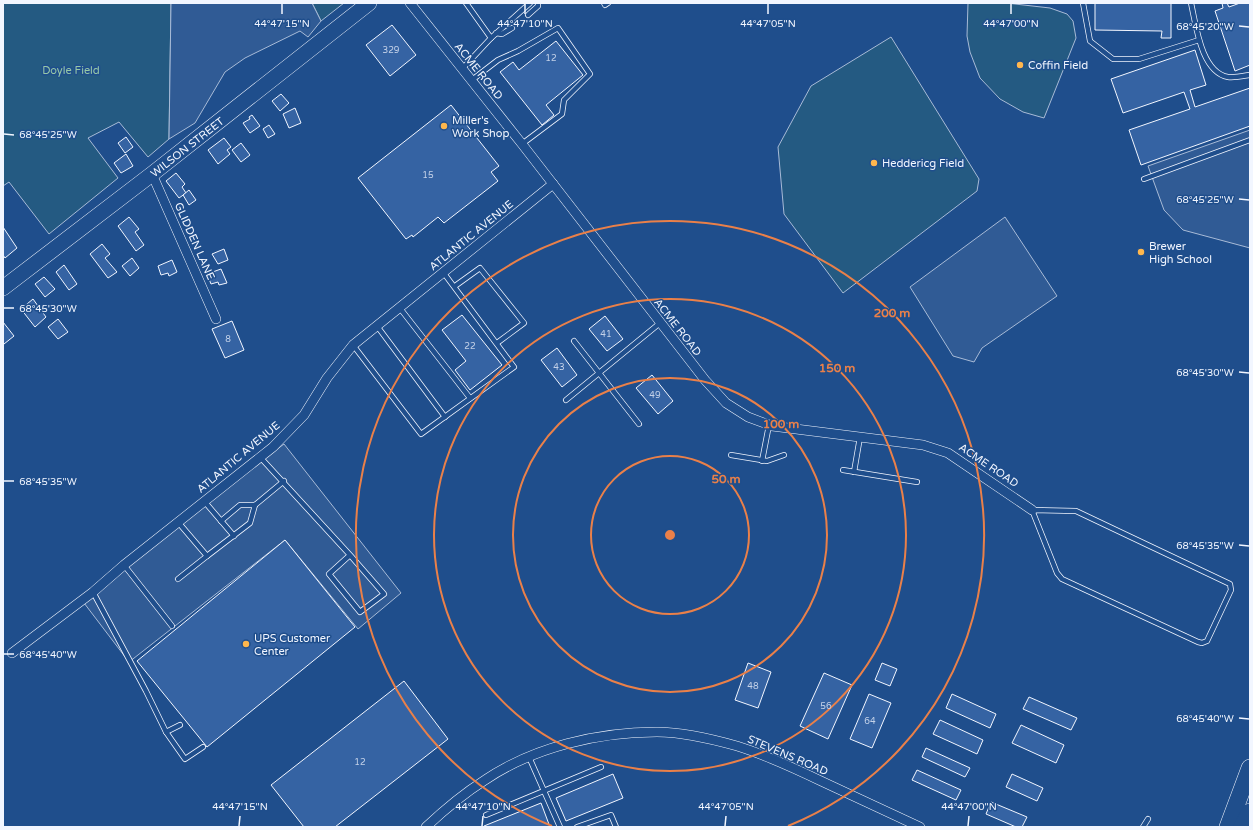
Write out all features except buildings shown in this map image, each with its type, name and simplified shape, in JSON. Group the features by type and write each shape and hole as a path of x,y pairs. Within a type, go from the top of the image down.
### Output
{"highway":[{"path":"1228,827 1250,768"},
{"path":"1242,827 1250,812"}],"main road":[{"name":"WILSON STREET","path":"3,288 152,174 369,3"}],"street":[{"name":"ACME ROAD","path":"410,3 522,144 704,380 726,402 748,417 769,425 923,445 948,452 1032,510"},
{"name":"GLIDDEN LANE","path":"152,174 216,319"},
{"name":"ATLANTIC AVENUE","path":"12,653 93,592 124,565 273,447 304,415 327,378 353,345 553,184"},
{"name":"STEVENS ROAD","path":"426,827 450,804 485,779 529,757 561,746 596,737 624,733 658,732 697,736 774,759 920,827"}],"lane":[{"path":"466,3 491,38"},
{"path":"462,69 496,32 530,3"},
{"path":"528,14 538,6 538,3"},
{"path":"604,3 605,5 608,3"},
{"path":"1083,3 1090,41 1114,59 1139,59 1199,40"},
{"path":"1191,3 1199,40 1207,60 1217,73 1228,77 1249,75"},
{"path":"496,32 502,34 512,28"},
{"path":"471,81 498,60 518,51 558,28 590,74 564,100 562,114 522,144"},
{"path":"1144,179 1250,140"},
{"path":"455,286 480,268 524,323 497,343"},
{"path":"353,345 421,434 514,367 455,286 443,272"},
{"path":"399,308 470,398"},
{"path":"566,400 600,374 660,323"},
{"path":"376,326 444,417"},
{"path":"574,341 639,424"},
{"path":"762,461 769,425"},
{"path":"854,472 860,437"},
{"path":"731,455 762,461 767,461 784,455"},
{"path":"260,457 284,481 350,555 384,594 360,612 329,574 350,555"},
{"path":"843,470 917,482"},
{"path":"178,579 250,523 256,505 284,481"},
{"path":"204,501 234,536"},
{"path":"221,521 240,505 256,505"},
{"path":"1032,510 1076,512 1230,584 1231,590 1207,641 1202,643 1198,642 1062,579 1057,573 1032,510"},
{"path":"178,522 207,556"},
{"path":"124,565 172,626"},
{"path":"93,592 146,691 166,732 185,759 203,747"},
{"path":"166,732 180,725"},
{"path":"529,757 560,827"},
{"path":"486,815 602,767"},
{"path":"577,827 611,815 616,827"},
{"path":"1143,827 1148,818"}],"green space":[{"name":"Doyle Field","path":"3,3 171,3 169,139 148,157 119,122 88,138 118,178 49,234 9,182 3,186"},
{"path":"312,3 344,3 321,21"},
{"name":"Coffin Field","path":"968,3 1006,3 1050,8 1067,14 1073,21 1076,38 1044,118 1023,112 1000,99 980,78 970,52 967,36"},
{"name":"Heddericg Field","path":"891,37 979,179 977,191 843,293 784,214 778,147 811,86"}],"shaded area":[{"path":"171,3 312,3 321,21 308,37 300,31 245,58 225,72 195,123 169,139"},
{"path":"1250,130 1250,248 1183,230 1164,210 1148,166"},
{"path":"1005,217 1057,296 982,348 974,362 953,356 910,287"},
{"path":"284,444 401,593 358,629 285,540 129,662 81,599"}],"place":[{"name":"Coffin Field","path":"1020,65"},
{"name":"Miller's Work Shop","path":"444,126"},
{"name":"Heddericg Field","path":"874,163"},
{"name":"Brewer High School","path":"1141,252"},
{"name":"UPS Customer Center","path":"246,644"}]}
